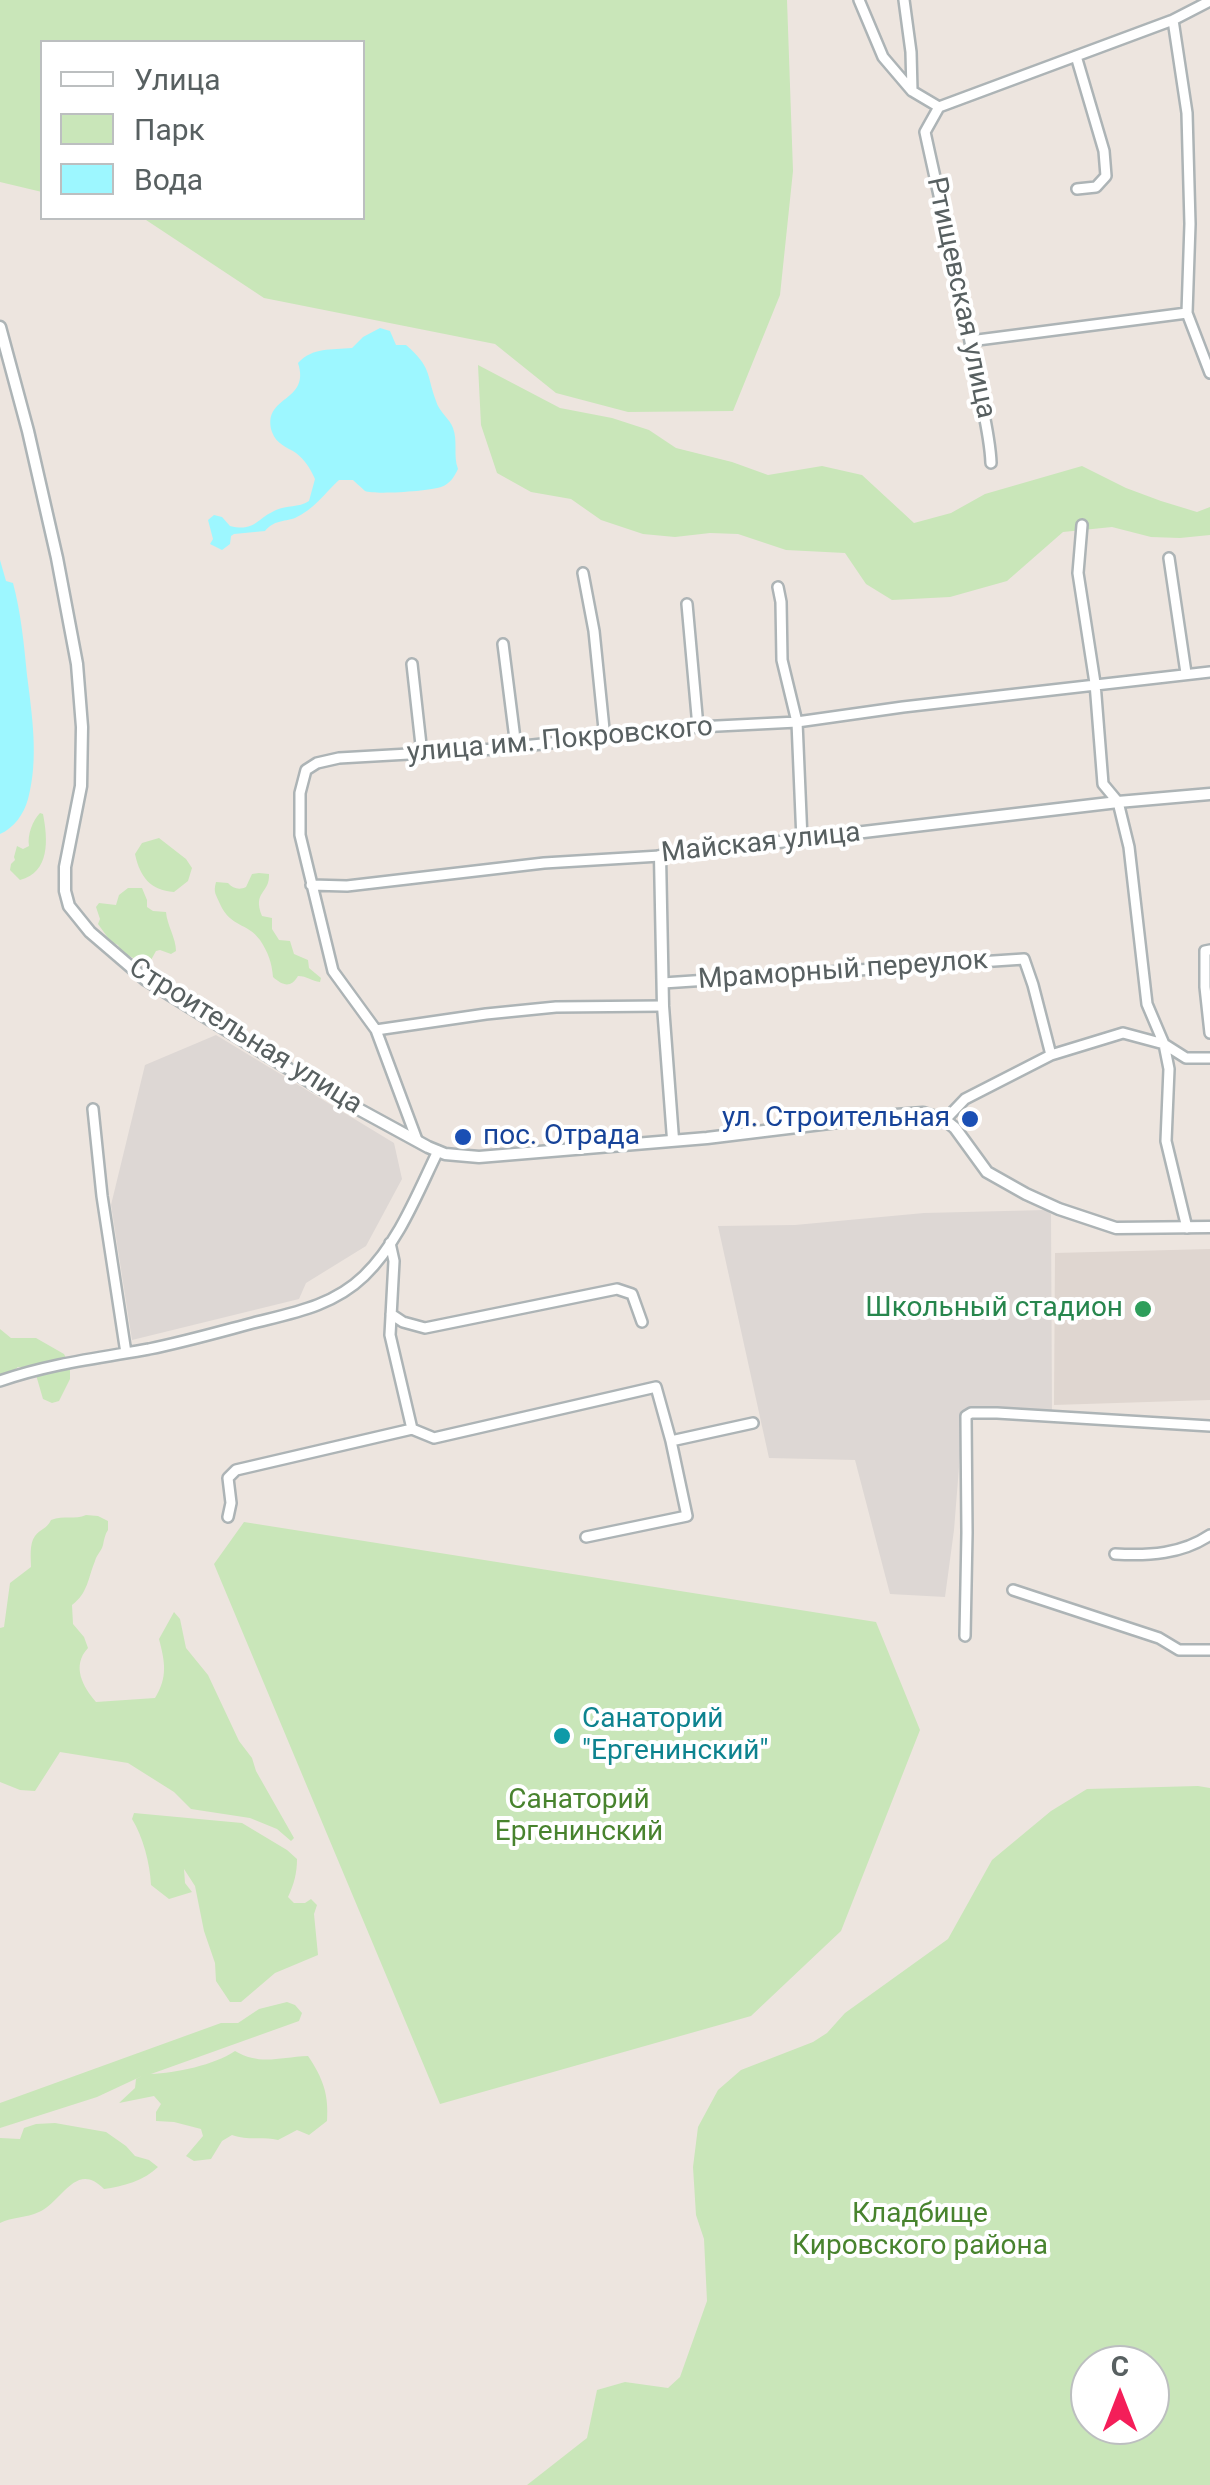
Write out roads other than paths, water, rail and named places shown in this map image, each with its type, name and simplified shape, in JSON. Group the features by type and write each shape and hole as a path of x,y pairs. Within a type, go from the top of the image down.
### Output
{"street":[{"path":"858,0 883,57 912,91 939,107 1173,20 1210,1"},
{"path":"904,0 912,91"},
{"path":"1173,20 1187,114 1188,313 1210,372"},
{"path":"1076,56 1104,150 1106,176 1096,188 1077,189"},
{"name":"Ртищевская улица","path":"939,107 925,132 970,341 991,463"},
{"path":"970,341 1188,313"},
{"name":"Строительная улица","path":"0,327 66,596 77,664 81,786 64,891 69,906 90,932 146,980 318,1087 438,1151 479,1157 706,1138 895,1115 923,1114 945,1120"},
{"path":"1082,526 1078,573 1095,682 1103,784 1118,802 1129,847 1147,1004 1170,1069 1166,1141 1187,1228"},
{"path":"1169,558 1186,674"},
{"path":"583,574 594,630 605,738"},
{"path":"778,587 782,660 797,722 802,840"},
{"path":"688,604 698,727"},
{"path":"503,644 516,747"},
{"path":"412,664 422,754"},
{"name":"улица им. Покровского","path":"417,1140 376,1030 333,971 300,836 300,792 306,770 317,763 698,727 797,722 1095,682 1210,672"},
{"name":"Майская улица","path":"311,885 346,886 544,863 660,856 1210,794"},
{"path":"660,856 663,1006 672,1139"},
{"path":"1210,950 1205,951 1205,987 1210,1033"},
{"name":"Мраморный переулок","path":"663,983 1024,959 1052,1054"},
{"path":"376,1030 556,1007 663,1006"},
{"path":"1210,1058 1186,1058 1164,1044 1123,1033 1052,1054 965,1099 945,1120 987,1172 1059,1209 1116,1228 1210,1227"},
{"path":"92,1109 126,1353"},
{"path":"0,1382 62,1363 170,1344 314,1308 343,1294 365,1275 390,1243 438,1151"},
{"path":"390,1243 394,1261 390,1335 412,1429"},
{"path":"391,1314 425,1328 618,1289 632,1294 642,1322"},
{"path":"228,1517 228,1478 236,1470 412,1429 434,1438 656,1386 687,1516 586,1537"},
{"path":"965,1636 966,1416 997,1413 1210,1426"},
{"path":"672,1441 753,1423"},
{"path":"1116,1554 1176,1552 1210,1535"},
{"path":"1013,1590 1159,1638 1178,1650 1210,1650"}],"water":[{"path":"380,328 390,331 396,345 406,345 427,371 437,405 454,433 458,469 451,480 435,488 380,493 365,491 353,480 339,480 295,518 275,523 265,531 234,534 222,550 210,544 213,539 208,520 214,515 230,526 245,527 276,510 309,501 315,479 302,458 274,436 270,420 273,411 298,385 298,363 304,358 323,350 352,348"},
{"path":"0,560 6,581 13,583 20,617 34,753 26,805 14,824 0,834"}],"place":[{"name":"ул. Строительная","path":"970,1119"},
{"name":"пос. Отрада","path":"463,1137"},
{"name":"Школьный стадион","path":"1143,1309"},
{"name":"Санаторий \"Ергенинский\"","path":"562,1736"}],"park label":[{"name":"Санаторий Ергенинский","path":"579,1817"},
{"name":"Кладбище Кировского района","path":"920,2231"}]}
